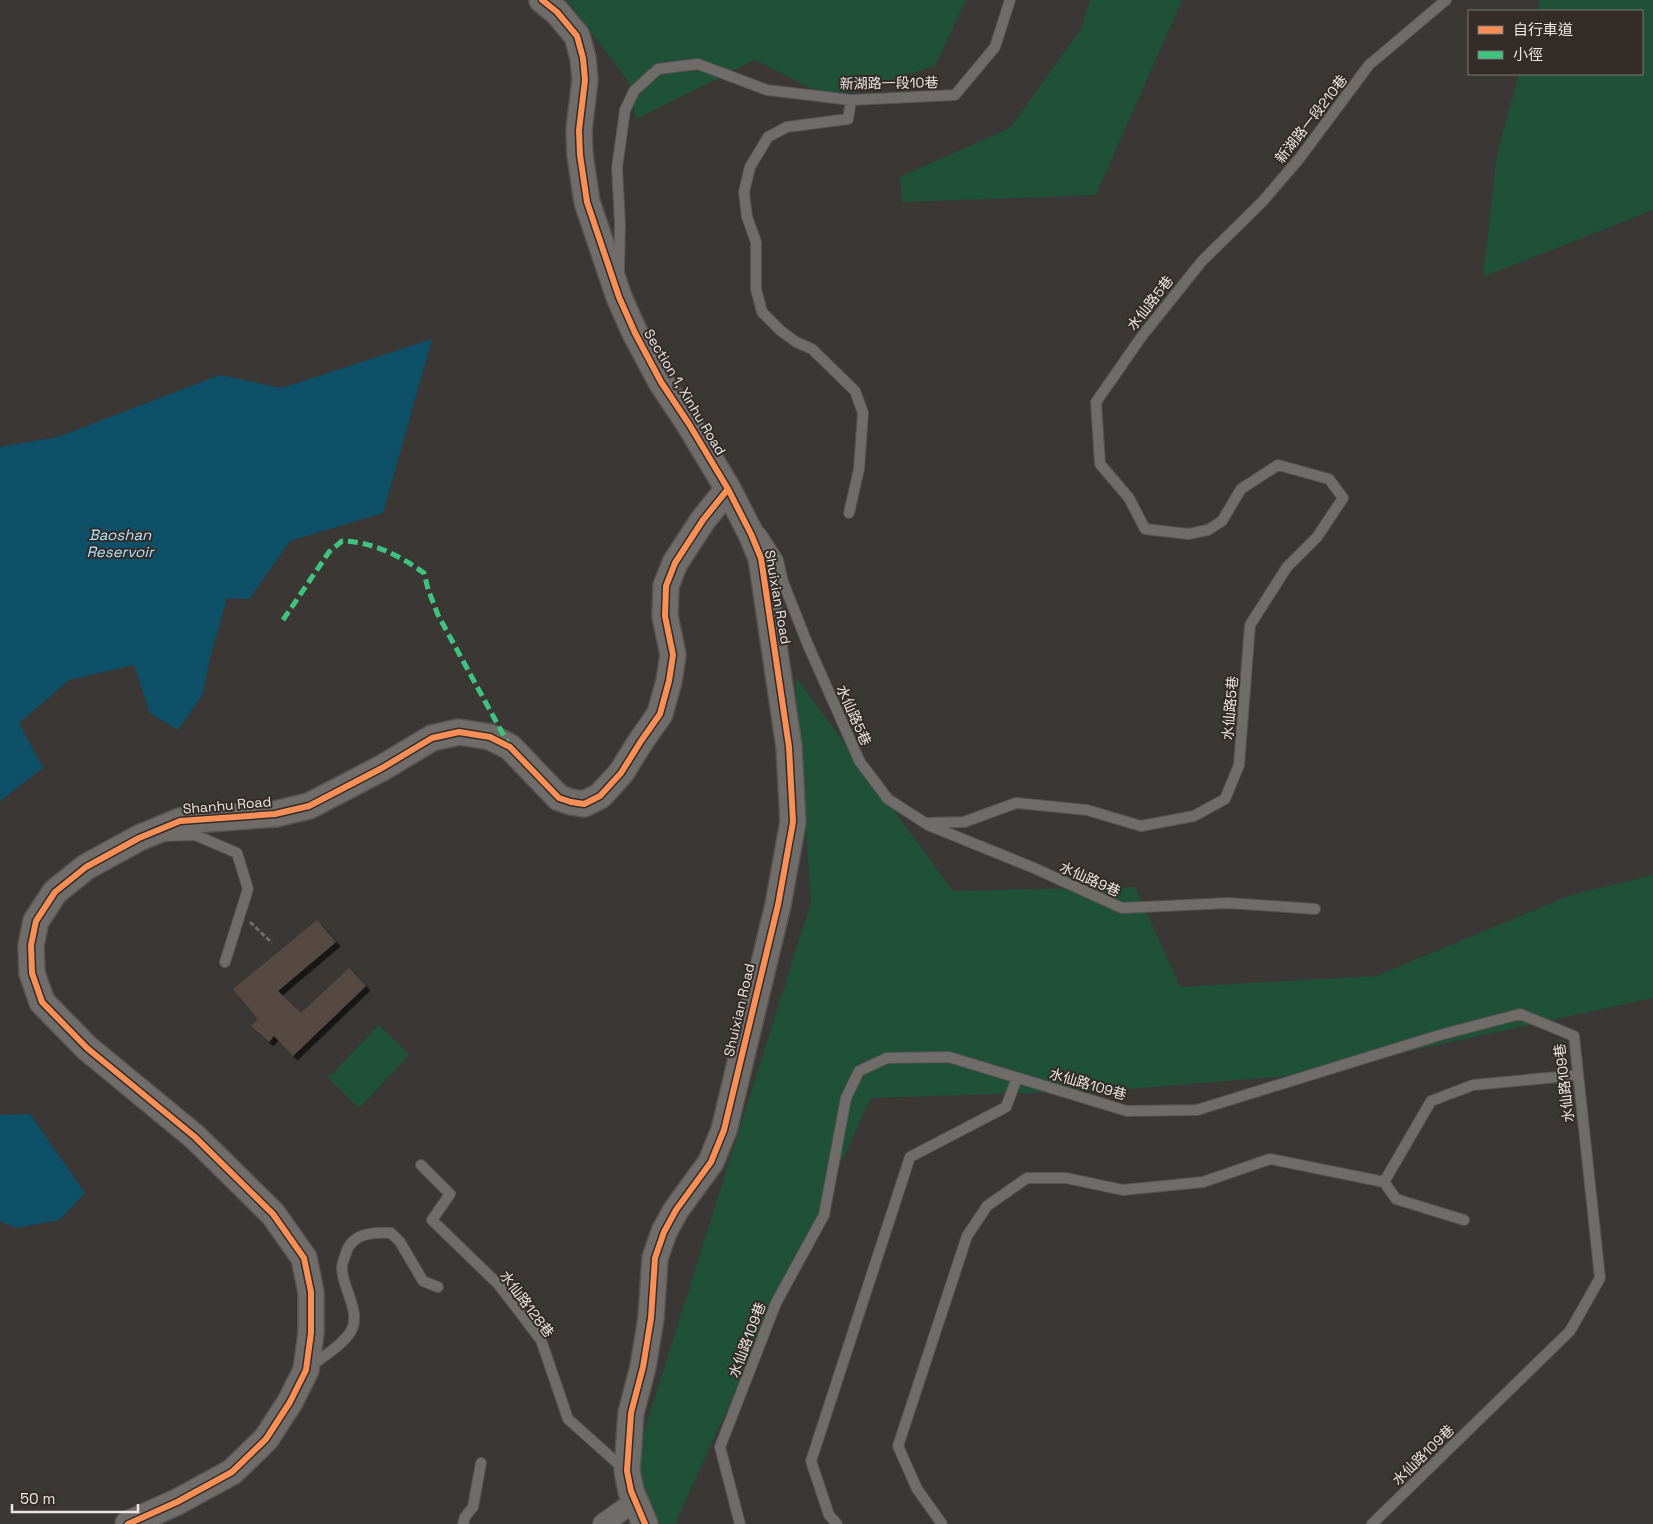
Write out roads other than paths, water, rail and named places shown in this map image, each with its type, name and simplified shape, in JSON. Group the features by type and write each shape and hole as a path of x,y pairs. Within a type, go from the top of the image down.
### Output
{"street":[{"name":"Section 1, Xinhu Road","path":"542,0 557,12 577,36 583,58 585,80 579,130 584,183 587,202 619,297 635,333 661,382 728,489"},
{"name":"Shanhu Road","path":"128,1524 177,1502 232,1472 266,1439 290,1402 306,1370 311,1333 311,1292 304,1258 273,1214 195,1137 86,1048 42,1002 32,973 31,945 36,921 55,892 86,867 139,838 180,821 275,814 309,806 382,768 432,738 459,732 490,737 510,747 559,798 584,804 600,796 621,773 641,740 660,714 669,681 673,656 665,616 666,586 675,563 703,520 728,489"},
{"name":"Shuixian Road","path":"645,1524 635,1501 627,1471 631,1413 643,1367 651,1318 655,1258 664,1232 676,1210 711,1162 724,1130 778,905 793,822 789,747 761,558 728,489"},
{"path":"603,1524 635,1501"}],"lane":[{"name":"新湖路一段10巷","path":"619,297 620,224 617,168 625,110 634,91 658,69 698,64 767,90 851,100 954,94 995,47 1010,0"},
{"name":"新湖路一段210巷","path":"1202,261 1262,202 1293,166 1369,65 1446,0"},
{"path":"849,513 859,469 863,413 855,391 812,349 796,342 781,331 762,312 756,289 756,242 747,217 744,192 750,167 768,137 787,127 848,119 851,100"},
{"name":"水仙路5巷","path":"728,489 766,540 778,560 783,582 808,645 860,762 888,798 925,823 964,822 1016,803 1087,810 1141,826 1194,816 1225,799 1239,765 1250,626 1287,567 1317,537 1343,498 1329,479 1278,465 1241,489 1222,521 1208,530 1188,534 1144,529 1129,498 1100,464 1096,402 1142,336 1202,261"},
{"name":"水仙路9巷","path":"925,823 1034,868 1122,908 1229,903 1315,909"},
{"path":"139,838 195,834 237,853 248,889 225,962"},
{"name":"水仙路109巷","path":"740,1524 720,1447 776,1303 824,1215 846,1098 859,1071 887,1058 949,1057 1127,1111 1197,1110 1440,1035 1520,1014 1574,1036 1600,1278 1570,1331 1372,1524"},
{"path":"1384,1182 1432,1101 1474,1085 1578,1075"},
{"path":"837,1524 829,1514 811,1461 910,1156 1006,1107 1017,1078"},
{"path":"942,1524 917,1489 898,1446 967,1236 987,1206 1027,1178 1066,1178 1122,1190 1203,1182 1270,1159 1384,1182 1396,1199 1464,1220"},
{"name":"水仙路128巷","path":"422,1165 450,1194 432,1220 499,1285 541,1340 568,1419 627,1471"},
{"path":"306,1370 345,1339 352,1330 354,1314 342,1268 348,1246 358,1236 376,1232 391,1233 400,1242 423,1281 438,1287"},
{"path":"463,1524 465,1517 472,1507 481,1463"}],"water":[{"name":"Baoshan Reservoir","path":"432,339 383,513 290,541 249,599 227,598 211,654 202,695 178,730 150,713 134,665 69,680 19,723 43,768 0,801 0,447 58,437 220,375 282,388"},
{"path":"30,1114 85,1193 59,1220 16,1228 0,1221 0,1115"}]}
